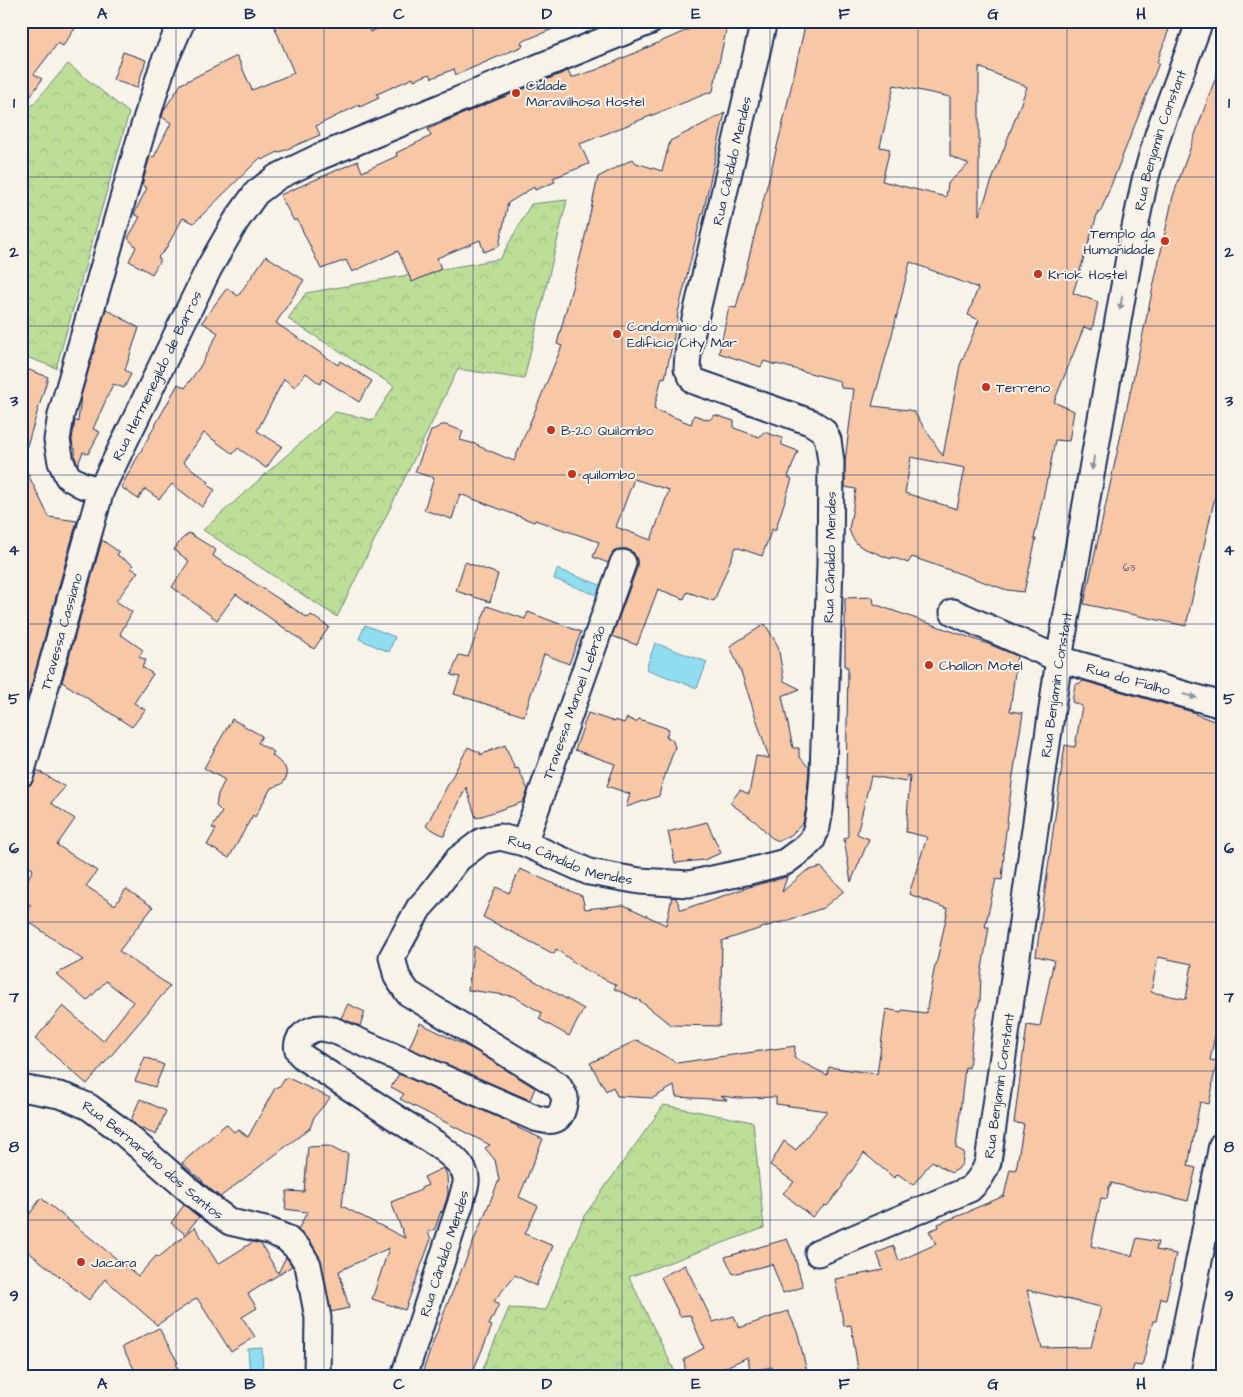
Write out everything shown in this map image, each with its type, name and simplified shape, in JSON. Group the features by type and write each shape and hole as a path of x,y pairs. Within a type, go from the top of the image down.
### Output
{"street":[{"path":"101,490 82,485 68,477 61,462 57,440 140,140 163,65 182,21"},
{"name":"Rua Hermenegildo de Barros","path":"101,490 209,268 236,221 256,193 278,177 319,157 651,21"},
{"name":"Rua Cândido Mendes","path":"404,1376 461,1202 466,1181 463,1169 439,1146 306,1059 298,1052 297,1044 301,1038 308,1031 321,1028 333,1030 535,1118 548,1121 557,1118 562,1114 565,1097 558,1085 408,993 397,977 392,957 418,908 429,897 458,859 482,841 500,837 524,843 588,872 640,881 689,884 785,862 812,840 817,828 823,774 830,564 831,462 828,440 823,430 810,422 694,381 687,368 692,332 764,21"},
{"name":"Rua Benjamin Constant","path":"818,1254 970,1189 980,1180 985,1172 988,1162 1059,659 1131,246 1143,190 1159,131 1200,21"},
{"name":"Travessa Cassiano","path":"21,774 101,490"},
{"name":"Travessa Manoel Lebrão","path":"524,843 623,563"},
{"name":"Rua do Fialho","path":"953,612 1059,659 1222,705"},
{"name":"Rua Bernardino dos Santos","path":"21,1088 59,1095 88,1107 119,1129 203,1202 230,1222 269,1231 286,1238 299,1250 308,1265 318,1318 317,1376"},
{"path":"1176,1376 1222,1145"}],"green space":[{"path":"68,64 129,113 56,368 21,355 21,118"},
{"path":"567,200 524,379 458,369 337,617 203,530 335,412 373,420 394,386 288,319 306,293 500,259 531,204"},
{"path":"664,1105 753,1122 764,1228 629,1277 677,1376 481,1376 509,1308 546,1310 584,1216"}],"water":[{"path":"557,569 603,586 599,596 554,579"},
{"path":"365,625 395,637 389,652 359,639"},
{"path":"655,643 707,662 697,688 646,669"},
{"path":"262,1348 263,1375 250,1376 248,1349"}],"building":[{"path":"21,21 80,21 63,46 58,43 34,74 42,79 21,111"},
{"path":"272,21 365,21 370,32 396,21 570,22 521,42 523,46 456,75 454,69 432,78 430,74 414,80 413,78 377,94 379,98 360,107 359,105 316,126 320,135 262,160 260,158 194,223 183,218 165,250 158,257 160,260 152,274 129,261 136,247 128,238 140,217 134,214 147,188 142,185 150,156 154,157 171,123 162,117 164,110 181,84 237,56 252,90 294,73"},
{"path":"708,21 728,21 713,91 580,144 589,164 553,178 555,182 535,190 534,187 508,203 499,246 484,252 480,240 437,258 441,269 412,282 398,251 352,272 346,260 321,269 297,219 294,221 280,195 358,161 362,172 397,156 396,153 431,136 428,129 568,71 571,78 596,70"},
{"path":"806,21 1172,21 1157,62 1159,63 1100,213 1098,212 1073,293 1098,302 1092,330 1084,327 1054,402 1074,411 1069,441 1055,440 1024,592 1007,590 912,557 908,563 892,557 891,559 857,544 849,530 856,489 845,487 845,461 854,389 841,388 840,381 764,361 761,367 719,353 729,307 736,308 783,123","holes":["979,67 1027,87 979,215","894,85 950,97 950,156 969,164 948,183 946,197 882,181 890,149 880,147","910,262 978,288 968,315 979,320 960,365 943,456 914,412 872,406","911,457 965,468 957,509 905,493"]},
{"path":"123,52 146,60 137,88 113,80"},
{"path":"1219,68 1222,69 1222,465 1186,626 1084,604 1173,196"},
{"path":"725,113 677,317 665,378 662,377 654,409 691,424 694,415 709,420 715,415 734,421 734,428 759,437 764,432 782,438 782,445 798,451 788,477 792,479 775,531 772,529 762,556 736,547 714,601 687,592 684,599 658,589 637,645 612,636 637,568 637,560 634,553 627,549 620,549 613,552 608,563 593,557 599,542 535,520 534,522 460,494 452,519 424,510 434,478 415,472 431,431 442,425 463,431 460,440 479,445 514,461 562,346 557,344 582,250 598,177 633,159 636,163 662,171 670,141","holes":["634,479 669,490 651,540 616,527"]},
{"path":"266,256 304,280 276,323 338,365 340,361 372,381 359,402 323,379 320,384 306,373 295,387 284,379 257,431 282,446 266,468 238,448 233,454 204,433 183,462 209,482 207,485 215,490 202,507 172,484 159,499 145,489 138,499 121,487 178,384 185,388 201,365 218,333 202,322 227,288 238,296"},
{"path":"106,309 139,328 125,370 131,374 124,388 113,384 93,429 100,432 88,454 83,452 78,464 72,440 75,420 78,422 81,396"},
{"path":"21,367 48,377 26,449 21,448"},
{"path":"21,460 49,517 77,521 22,719 21,557 28,521 21,521"},
{"path":"189,533 216,550 213,556 308,618 311,615 329,627 314,649 236,594 217,620 172,587 189,561 174,550"},
{"path":"102,540 119,552 117,555 133,565 131,568 138,572 116,601 132,612 120,634 143,650 139,657 146,660 142,667 153,674 134,703 145,710 132,727 62,682"},
{"path":"465,562 498,574 490,602 456,591"},
{"path":"873,597 874,604 1017,656 1010,711 1023,713 1012,782 1003,855 1002,880 996,879 985,927 989,927 981,975 980,1001 974,1020 969,1068 965,1067 956,1148 964,1152 962,1164 951,1173 932,1161 913,1185 898,1174 894,1178 864,1153 843,1186 827,1206 825,1205 812,1217 783,1193 794,1182 770,1165 784,1141 796,1150 827,1111 776,1104 776,1097 738,1098 721,1096 727,1100 676,1097 674,1086 653,1098 617,1096 613,1087 606,1091 590,1063 637,1040 677,1063 795,1046 794,1058 827,1075 829,1067 877,1074 886,1009 926,1013 948,909 909,894 927,837 906,832 910,776 908,775 906,782 871,776 857,834 869,839 851,882 844,839 848,836 848,776 846,779 848,667 845,667 845,598"},
{"path":"487,606 525,619 528,612 581,632 569,664 544,654 524,716 454,694 460,677 451,675 459,655 468,657"},
{"path":"765,624 778,646 784,681 800,689 782,696 793,748 799,748 799,756 809,768 803,823 791,835 779,841 772,838 756,822 730,803 740,790 749,794 756,756 769,758 741,672 730,646"},
{"path":"1084,681 1196,713 1222,724 1222,1001 1210,1060 1217,1061 1213,1085 1209,1104 1200,1102 1188,1166 1196,1168 1188,1201 1111,1183 1107,1199 1101,1198 1091,1246 1132,1256 1137,1238 1158,1242 1156,1250 1176,1254 1166,1299 1161,1298 1156,1321 1153,1321 1142,1366 1134,1365 1132,1372 1067,1376 859,1376 851,1325 844,1326 835,1279 883,1270 877,1253 894,1246 899,1261 936,1244 929,1231 939,1227 938,1224 1004,1196 1010,1169 1016,1170 1024,1124 1014,1123 1027,1025 1040,1027 1054,960 1036,956 1065,745 1075,747 1082,706 1072,702 1075,685","holes":["1158,957 1192,964 1186,999 1151,992","1027,1290 1101,1307 1091,1347 1042,1348"]},
{"path":"588,713 615,722 615,720 624,723 627,718 636,722 639,719 669,729 666,737 672,739 675,747 659,796 626,807 630,794 607,786 615,764 575,750"},
{"path":"232,719 262,736 258,743 274,752 272,755 285,767 287,775 282,784 271,788 255,817 253,815 229,858 207,845 216,829 212,828 222,812 216,806 218,794 225,780 204,768"},
{"path":"505,745 515,769 518,768 528,790 523,802 476,818 466,787 444,836 426,826 468,747 481,753 480,755"},
{"path":"37,770 65,787 51,803 75,819 57,845 97,871 86,886 115,905 126,889 153,907 119,951 170,986 87,1084 35,1039 63,1006 103,1041 133,1002 106,981 87,1001 56,974 83,960 22,917 31,905 21,901 21,893 33,869 21,863 21,788 31,784"},
{"path":"707,822 721,853 704,860 675,863 668,832"},
{"path":"821,867 844,891 823,908 722,941 720,1026 671,1025 639,1000 614,989 616,985 582,968 556,949 554,954 483,917 496,887 509,893 520,869 582,896 585,909 624,905 666,925 672,897 676,898 681,910 752,886 787,877 782,892 806,871"},
{"path":"474,946 584,1009 569,1036 539,1019 542,1013 513,996 468,990"},
{"path":"348,1004 365,1012 360,1026 341,1018"},
{"path":"420,1023 476,1051 535,1088 530,1100 409,1048"},
{"path":"145,1057 164,1065 155,1087 135,1081"},
{"path":"399,1074 518,1126 518,1128 543,1139 519,1197 538,1206 525,1234 553,1246 536,1286 515,1275 494,1301 499,1304 489,1325 492,1326 471,1376 421,1376 445,1310 499,1180 495,1160 485,1148 490,1145 400,1099 404,1094 391,1087"},
{"path":"286,1077 330,1098 314,1117 310,1128 220,1197 182,1163 226,1124 234,1132 238,1129 248,1137 275,1088 281,1085"},
{"path":"140,1099 166,1111 156,1135 138,1127 131,1120"},
{"path":"329,1146 340,1152 348,1153 342,1206 405,1238 391,1202 421,1190 421,1188 428,1185 424,1177 443,1168 445,1170 447,1176 447,1198 435,1229 428,1232 431,1239 405,1310 372,1299 389,1248 339,1271 349,1308 331,1312 320,1258 311,1242 298,1230 307,1212 285,1209 287,1191 304,1192 308,1147"},
{"path":"41,1198 138,1276 156,1256 159,1257 195,1227 218,1264 253,1242 261,1244 278,1273 286,1257 292,1266 248,1294 257,1308 242,1317 255,1337 231,1352 197,1298 157,1325 105,1279 89,1300 21,1246 21,1226"},
{"path":"184,1205 199,1217 185,1234 171,1223"},
{"path":"787,1239 794,1255 803,1287 783,1293 772,1264 733,1274 725,1257"},
{"path":"685,1265 713,1322 734,1316 739,1328 788,1311 798,1334 808,1376 774,1376 772,1367 750,1371 748,1357 706,1376 686,1376 684,1359 704,1348 690,1315 680,1316 661,1277"},
{"path":"159,1328 178,1363 176,1364 181,1376 138,1376 122,1347"}],"place":[{"name":"Cidade Maravilhosa Hostel","path":"516,93"},
{"name":"Templo da Humanidade","path":"1165,241"},
{"name":"Kriok Hostel","path":"1038,274"},
{"name":"Condomínio do Edifício City Mar","path":"617,334"},
{"name":"Terreno","path":"986,387"},
{"name":"B-20 Quilombo","path":"551,430"},
{"name":"quilombo","path":"572,474"},
{"name":"Challon Motel","path":"929,665"},
{"name":"Jacara","path":"81,1262"}]}
